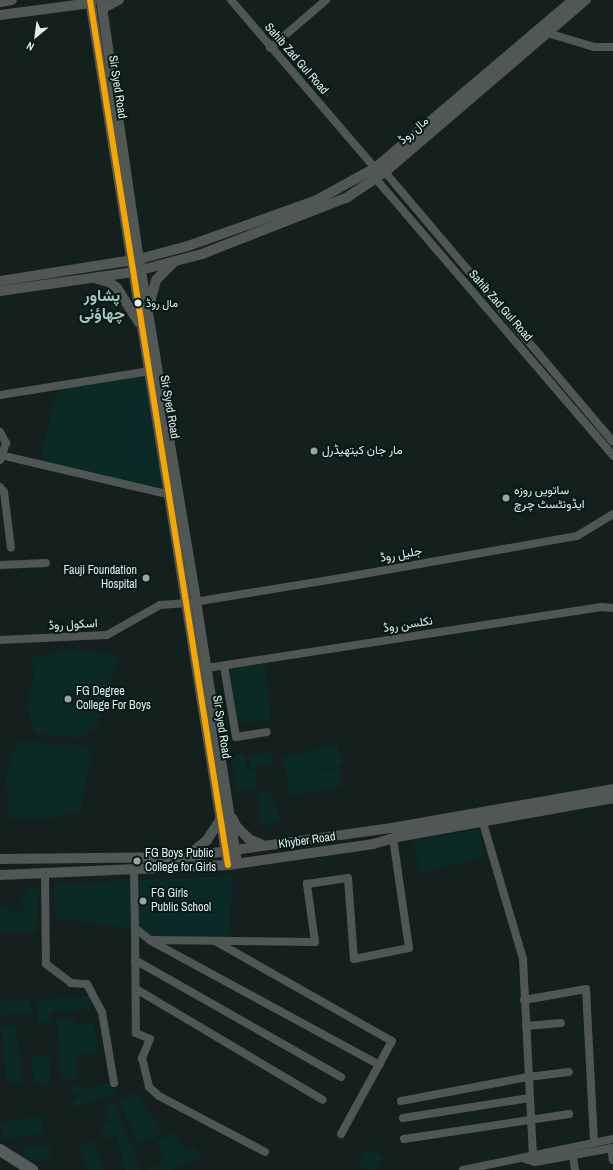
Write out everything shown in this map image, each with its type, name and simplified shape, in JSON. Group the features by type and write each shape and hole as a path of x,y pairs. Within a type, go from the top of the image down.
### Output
{"highway":[{"path":"0,1150 32,1170"}],"main road":[{"path":"0,2 12,0"},
{"path":"102,4 119,0"},
{"name":"مال روڈ","path":"0,291 137,271 202,254 346,198 385,172 543,31 573,0"},
{"name":"مال روڈ","path":"0,281 135,260 188,246 317,200 375,168 543,31 586,0"},
{"path":"0,14 91,2"},
{"name":"Sir Syed Road","path":"91,2 112,109 137,271 143,330 171,495 192,602 207,668 226,815"},
{"name":"Sir Syed Road","path":"102,4 112,109"},
{"path":"148,311 156,280 175,261"},
{"name":"Sir Syed Road","path":"137,271 148,311 226,815"},
{"path":"87,278 109,282 118,288 143,330"},
{"name":"Khyber Road","path":"0,859 185,857 261,844 392,828 613,789"},
{"name":"Khyber Road","path":"0,875 134,871 232,864 373,844 393,838 483,823 613,798"},
{"path":"226,815 249,839 261,844"},
{"path":"226,815 232,864"},
{"path":"185,857 198,850 226,815"}],"street":[{"name":"Sahib Zad Gul Road","path":"231,0 270,48 375,168 385,172 613,442"},
{"path":"270,48 326,0"},
{"path":"543,31 594,48 613,47"},
{"path":"375,168 376,179"},
{"name":"Sahib Zad Gul Road","path":"376,179 613,456"},
{"path":"0,395 150,371"},
{"path":"0,432 6,443 0,457 171,495"},
{"path":"0,486 4,492 11,548"},
{"name":"جلیل روڈ","path":"192,602 577,536 613,514"},
{"path":"0,565 46,563"},
{"name":"اسکول روڈ","path":"0,640 107,635 160,605 192,602"},
{"name":"نکلسن روڈ","path":"207,668 601,607 613,608"},
{"path":"224,666 236,737 267,732"},
{"path":"483,823 523,959 530,1120 529,1158 532,1170"},
{"path":"150,940 315,942 307,884 348,878 354,959 409,948 393,838"},
{"path":"134,871 136,1033 150,1039 142,1058 149,1087 159,1096 265,1152"},
{"path":"45,874 46,964 71,983 87,984 102,1012 114,1083"},
{"path":"135,928 150,940 379,1065"},
{"path":"215,941 392,1041 341,1134"},
{"path":"135,960 340,1077"},
{"path":"136,989 323,1100"},
{"path":"524,1000 586,989 594,1143"},
{"path":"526,1026 561,1023"},
{"path":"401,1101 528,1077 568,1072"},
{"path":"403,1118 529,1098"},
{"path":"404,1139 569,1114"},
{"path":"463,1170 529,1158 613,1139"},
{"path":"529,1158 573,1156 612,1148 613,1160"},
{"path":"573,1156 575,1170"}],"shaded area":[{"path":"150,371 171,495 39,462 59,386"},
{"name":"FG Degree College For Boys","path":"75,649 117,656 97,727 80,738 35,733 27,707 34,676 32,657"},
{"path":"265,664 271,720 232,724 226,668"},
{"path":"17,741 77,745 92,751 80,812 46,819 8,818 6,774"},
{"path":"337,744 342,764 288,778 283,758"},
{"path":"272,751 274,762 250,769 249,755"},
{"path":"245,753 248,771 255,770 258,788 236,792 234,774 244,772 234,772 231,756"},
{"path":"339,768 342,788 290,796 287,776"},
{"path":"271,792 275,807 267,809 277,807 281,821 273,821 273,825 261,825 258,794"},
{"path":"479,829 485,857 421,873 412,842"},
{"name":"FG Girls Public School","path":"232,876 229,942 137,940 134,928 56,919 53,884"},
{"path":"27,889 39,889 37,932 0,933 0,907 6,907 8,911 24,911 22,895 26,895"},
{"path":"89,996 91,1009 51,1011 51,1022 38,1023 37,1000"},
{"path":"30,999 31,1013 1,1015 0,1001"},
{"path":"73,1017 75,1025 94,1024 97,1054 76,1054 78,1079 61,1079 57,1020"},
{"path":"16,1025 22,1082 7,1083 1,1027"},
{"path":"49,1055 51,1083 34,1084 32,1056"},
{"path":"111,1082 116,1096 87,1101 87,1104 73,1108 73,1102 78,1100 78,1092 72,1093 67,1087 81,1084 84,1090"},
{"path":"137,1092 162,1135 138,1142 119,1101"},
{"path":"115,1104 141,1170 126,1170 116,1136 104,1140 100,1127 110,1121 104,1106"},
{"path":"41,1116 44,1133 4,1140 1,1123"},
{"path":"175,1132 185,1151 194,1147 202,1157 171,1170 146,1170 165,1161 157,1141"},
{"path":"92,1140 104,1170 88,1170 79,1146"},
{"path":"51,1145 52,1159 24,1161 23,1147"},
{"path":"368,1149 383,1157 376,1170 368,1170 357,1164"}],"transit line":[{"path":"90,0 228,865"}],"place":[{"name":"مال روڈ","path":"138,303"},
{"name":"مار جان کیتھیڈرل","path":"314,451"},
{"name":"ساتویں روزہ ایڈونٹسٹ چرچ","path":"506,498"},
{"name":"Fauji Foundation Hospital","path":"146,578"},
{"name":"FG Degree College For Boys","path":"68,699"},
{"name":"FG Boys Public College for Girls","path":"137,861"},
{"name":"FG Girls Public School","path":"143,901"}],"district":[{"name":"پشاور چھاؤنی","path":"102,304"}]}
